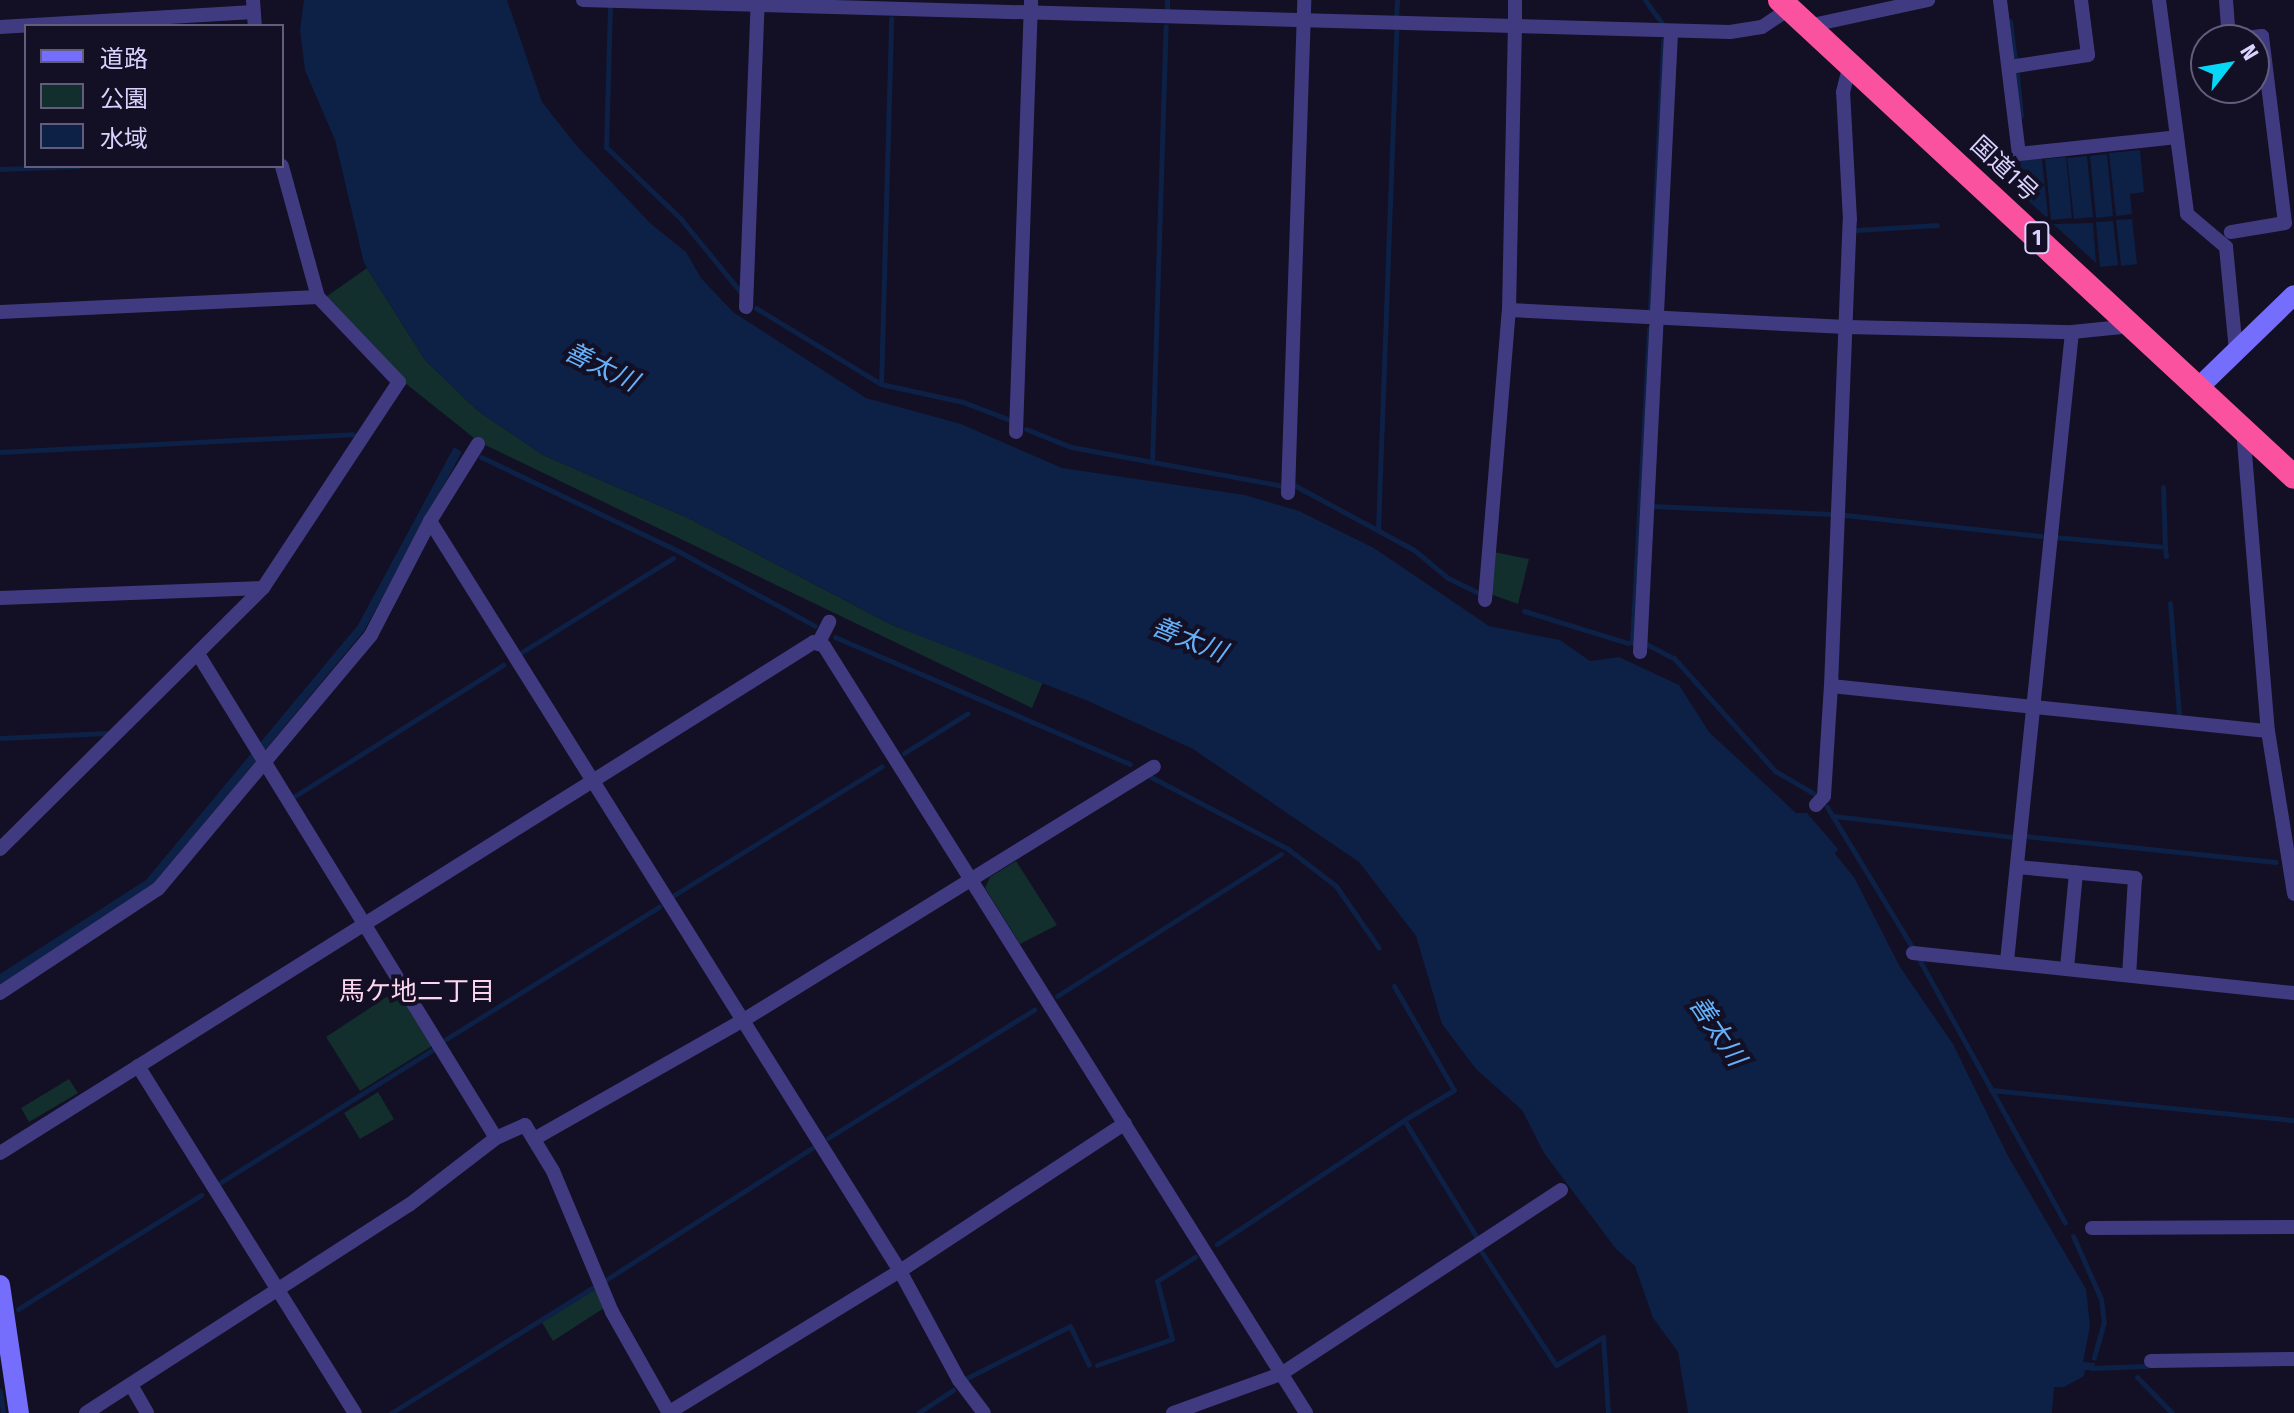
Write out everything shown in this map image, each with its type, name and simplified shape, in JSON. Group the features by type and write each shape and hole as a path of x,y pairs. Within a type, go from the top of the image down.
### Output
{"highway":[{"name":"国道1号","path":"1784,4 2294,477"}],"main road":[{"path":"2199,387 2294,295"},
{"path":"0,1285 19,1413"}],"street":[{"path":"583,0 1031,7 1303,21 1671,33 1762,27 1784,4"},
{"path":"1288,493 1304,0"},
{"path":"1485,600 1509,310 1515,0"},
{"path":"1808,26 1926,0"},
{"path":"2000,0 2019,154 2177,137"},
{"path":"2009,67 2088,55 2081,0"},
{"path":"2159,0 2187,214 2226,247 2236,351"},
{"path":"2226,0 2229,40 2262,36 2285,223 2231,232"},
{"path":"746,307 758,2"},
{"path":"1016,432 1031,7"},
{"path":"54,24 254,13"},
{"path":"0,27 24,26"},
{"path":"1640,652 1671,33"},
{"path":"1816,805 1824,796 1831,686 1850,220 1843,92 1850,64"},
{"path":"2278,169 2294,167"},
{"path":"0,849 263,588 399,382 318,297 283,168"},
{"path":"0,312 318,297"},
{"path":"1509,310 1846,327 2072,332 2132,326"},
{"path":"2007,961 2072,332"},
{"path":"2243,429 2268,731 2294,894"},
{"path":"0,993 158,889 371,635 430,521 478,444"},
{"path":"430,521 900,1271 959,1380 984,1413"},
{"path":"0,598 263,588"},
{"path":"0,1153 591,780 818,644 829,622"},
{"path":"818,644 1125,1123 1306,1413"},
{"path":"198,654 496,1138"},
{"path":"1831,686 2268,731"},
{"path":"534,1139 742,1021 1154,767"},
{"path":"2017,867 2135,878 2129,975"},
{"path":"2067,968 2076,872"},
{"path":"1913,953 2294,993"},
{"path":"138,1066 355,1413"},
{"path":"86,1413 409,1205 496,1138 525,1125 553,1171 612,1312 675,1411 900,1271 1125,1123"},
{"path":"1173,1413 1281,1374 1561,1190"},
{"path":"2092,1228 2294,1227"},
{"path":"2151,1361 2294,1359"},
{"path":"131,1385 147,1413"}],"green space":[{"path":"367,268 425,360 478,411 543,455 688,518 892,625 1043,682 1032,708 479,442 400,379 323,299"},
{"path":"1494,552 1529,559 1518,604 1490,594"},
{"path":"1016,861 1057,925 1020,944 985,888 990,877"},
{"path":"397,990 432,1046 360,1091 326,1037"},
{"path":"69,1079 78,1093 29,1122 21,1108"},
{"path":"378,1092 394,1119 360,1139 344,1113"},
{"path":"594,1285 604,1308 553,1341 540,1319"}],"water":[{"name":"善太川","path":"304,0 507,0 542,102 576,145 651,224 686,252 701,278 733,312 866,398 961,424 1062,468 1245,495 1299,511 1374,548 1489,626 1560,640 1590,661 1619,657 1679,685 1709,732 1796,813 1807,813 1838,849 1835,854 1854,877 1900,967 1953,1044 2008,1156 2086,1289 2090,1326 2083,1362 2095,1363 2094,1370 2085,1370 2084,1376 2064,1387 2054,1387 2052,1413 1688,1413 1678,1352 1653,1318 1635,1266 1616,1249 1544,1153 1522,1110 1476,1069 1442,1024 1416,936 1359,862 1193,749 1088,701 892,625 688,518 543,455 478,411 425,360 364,263 335,140 305,70 300,30"},
{"path":"2140,150 2144,192 2130,194 2132,214 2116,216 2109,153"},
{"path":"2107,154 2113,216 2096,218 2090,156"},
{"path":"2087,156 2093,217 2074,219 2067,158"},
{"path":"2066,157 2072,218 2051,220 2045,159"},
{"path":"2042,159 2046,217 2001,176 2018,170 2018,160"},
{"path":"2132,219 2137,264 2121,266 2116,220"},
{"path":"2113,221 2118,265 2100,267 2096,222"},
{"path":"2093,223 2096,263 2053,224"},
{"path":"454,447 462,452 364,631 152,886 0,985 0,974 146,880 358,625"}],"waterway":[{"path":"1167,0 1167,12"},
{"path":"1396,19 1397,0"},
{"path":"1645,0 1663,25"},
{"path":"610,6 606,147 680,218 743,295"},
{"path":"881,384 891,18"},
{"path":"2010,21 2015,60"},
{"path":"1152,462 1166,26"},
{"path":"1378,530 1396,31"},
{"path":"1650,310 1663,40"},
{"path":"2017,74 2021,116"},
{"path":"0,169 26,168"},
{"path":"1857,230 1937,225"},
{"path":"756,308 881,384 963,402 1013,421"},
{"path":"1632,643 1649,328"},
{"path":"1026,429 1071,447 1284,486"},
{"path":"0,452 353,434"},
{"path":"481,457 678,551 815,626"},
{"path":"1294,485 1414,550 1448,578 1479,593"},
{"path":"2163,487 2165,547"},
{"path":"1651,506 1832,514"},
{"path":"1845,515 2041,536"},
{"path":"2054,537 2165,547 2166,556"},
{"path":"522,652 673,558"},
{"path":"2170,603 2179,714"},
{"path":"1524,611 1628,643"},
{"path":"835,637 1130,764"},
{"path":"1644,643 1674,658 1775,771 1813,793"},
{"path":"295,796 503,665"},
{"path":"904,753 968,713"},
{"path":"0,738 106,733"},
{"path":"671,897 882,766"},
{"path":"1151,777 1288,849 1336,886 1379,948"},
{"path":"1827,807 1912,947"},
{"path":"1834,816 2012,837"},
{"path":"2025,836 2276,862"},
{"path":"1057,996 1281,854"},
{"path":"446,1039 659,907"},
{"path":"1920,961 2065,1223"},
{"path":"1394,986 1454,1090 1404,1120 1476,1236"},
{"path":"828,1138 1034,1010"},
{"path":"221,1182 432,1050"},
{"path":"1991,1090 2294,1120"},
{"path":"1217,1244 1404,1120"},
{"path":"604,1281 812,1148"},
{"path":"18,1309 201,1195"},
{"path":"2073,1236 2101,1299 2104,1322 2094,1358"},
{"path":"1481,1251 1556,1365 1603,1337 1608,1413"},
{"path":"1097,1365 1172,1339 1157,1281 1195,1257"},
{"path":"391,1413 592,1288"},
{"path":"967,1378 1070,1326 1089,1365"},
{"path":"2091,1368 2146,1366"},
{"path":"2137,1377 2172,1413"},
{"path":"918,1413 953,1390"},
{"path":"0,1391 3,1413"}],"district":[{"name":"馬ケ地二丁目","path":"417,992"}]}
